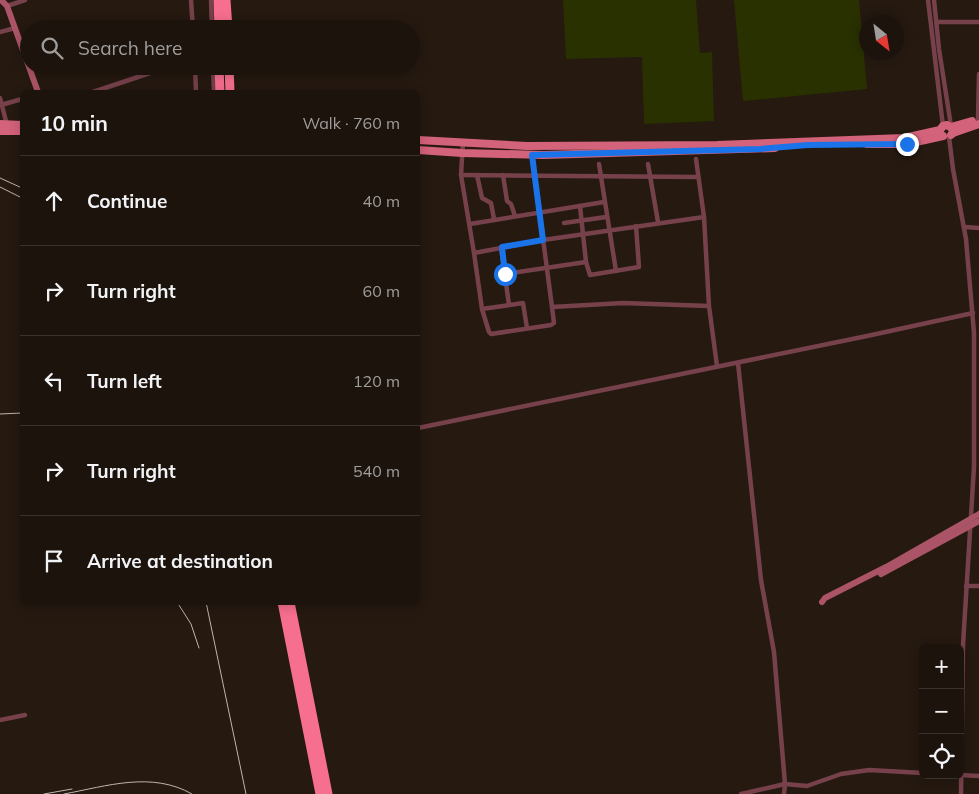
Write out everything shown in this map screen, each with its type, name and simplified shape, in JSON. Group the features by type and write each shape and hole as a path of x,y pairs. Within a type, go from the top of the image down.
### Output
{"highway":[{"path":"218,0 219,20"},
{"path":"226,0 227,20"},
{"path":"220,75 220,90"},
{"path":"229,75 230,90"},
{"path":"283,605 320,794"},
{"path":"291,605 328,794"}],"main road":[{"path":"420,150 532,155 760,146 907,144 979,121"},
{"path":"4,125 20,125"},
{"path":"0,131 20,131"},
{"path":"420,140 527,146 718,148"}],"street":[{"path":"2,0 7,6 20,42"},
{"path":"7,6 26,0"},
{"path":"191,0 192,20"},
{"path":"211,0 212,20"},
{"path":"928,0 952,164 965,227 974,313 976,387 972,518 963,645 962,734"},
{"path":"934,0 947,131"},
{"path":"936,22 979,22"},
{"path":"0,32 15,28"},
{"path":"979,74 979,121"},
{"path":"32,75 37,90"},
{"path":"99,90 143,75"},
{"path":"195,75 196,90"},
{"path":"213,75 214,90"},
{"path":"0,98 4,125"},
{"path":"1,106 20,100"},
{"path":"463,142 462,175 482,309 487,330 491,334 553,324 532,155"},
{"path":"696,159 704,216 709,306 717,366"},
{"path":"599,164 608,231 616,271"},
{"path":"648,164 658,222"},
{"path":"462,175 698,177"},
{"path":"477,175 482,198 491,203 494,219"},
{"path":"503,175 507,201 512,204 514,216"},
{"path":"470,224 604,202"},
{"path":"580,206 586,262 590,275 638,268 640,266 636,226"},
{"path":"474,253 543,240 704,216"},
{"path":"564,223 606,217"},
{"path":"965,227 979,228"},
{"path":"502,247 509,305"},
{"path":"505,274 586,262"},
{"path":"973,303 979,302"},
{"path":"482,309 523,303 527,328"},
{"path":"552,307 623,303 709,306"},
{"path":"420,428 974,313"},
{"path":"738,363 761,580 774,652 785,784 784,794"},
{"path":"979,514 886,567 825,598 822,602 828,602 979,521"},
{"path":"966,586 979,586"},
{"path":"0,720 25,715"},
{"path":"741,794 785,784 807,786 841,774 869,770 919,773"},
{"path":"964,775 979,776"},
{"path":"961,779 961,794"}],"green space":[{"path":"563,0 696,0 700,53 712,52 714,121 644,124 642,57 566,59"},
{"path":"734,0 859,0 859,60 864,60 867,89 743,101"}],"railway":[{"path":"0,178 20,187"},
{"path":"0,187 20,197"},
{"path":"0,414 20,413"},
{"path":"179,605 191,624 199,648"},
{"path":"207,605 246,794"},
{"path":"64,794 129,782 161,783 177,787 192,794"},
{"path":"44,794 72,789"}],"route":[{"path":"505,274 502,247 543,240 533,175 532,155 695,152 808,145 907,144"}]}
